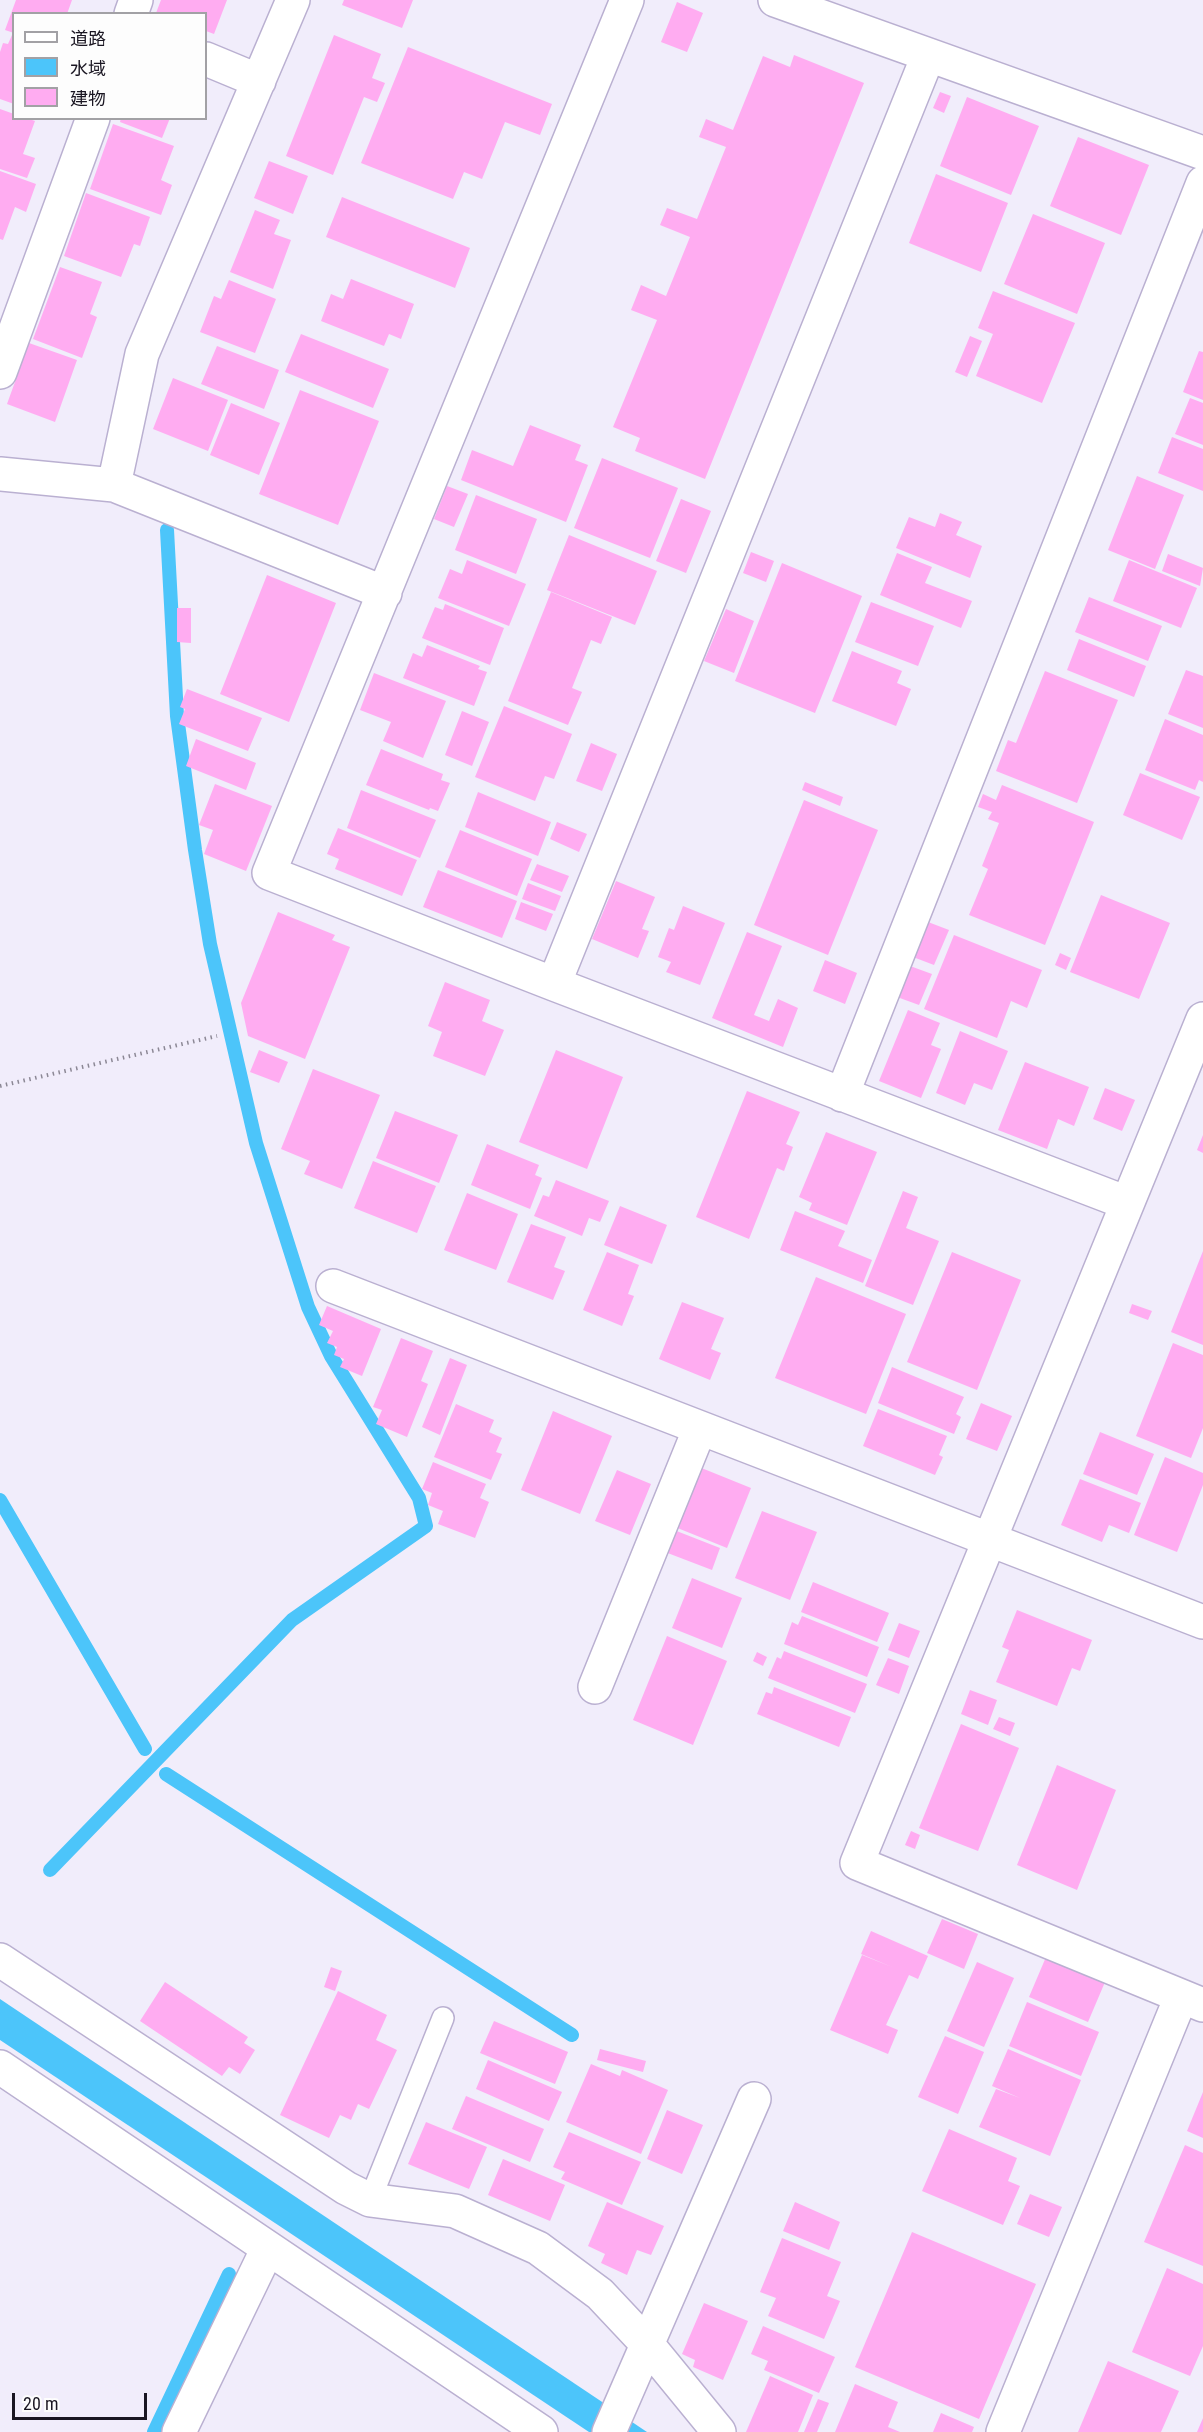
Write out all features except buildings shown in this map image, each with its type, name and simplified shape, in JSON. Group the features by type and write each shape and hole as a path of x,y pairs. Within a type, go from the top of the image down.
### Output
{"street":[{"path":"114,484 142,354 293,0"},
{"path":"627,0 269,873 1128,1203"},
{"path":"775,0 1203,153"},
{"path":"554,984 928,56"},
{"path":"207,59 259,81"},
{"path":"0,372 92,120"},
{"path":"842,1095 1203,183"},
{"path":"0,474 114,484 385,593"},
{"path":"1003,2432 1192,2001 857,1863 1203,1018"},
{"path":"333,1286 1203,1622"},
{"path":"595,1688 700,1428"},
{"path":"0,1960 346,2188 370,2200 455,2211 538,2248 600,2294 647,2344 719,2432"},
{"path":"0,2067 541,2432"},
{"path":"609,2432 754,2099"},
{"path":"179,2432 268,2248"}],"lane":[{"path":"370,2200 443,2018"}],"path":[{"path":"0,1086 217,1036"}],"water":[{"path":"0,1999 647,2432 589,2432 0,2040"}],"waterway":[{"path":"50,1870 292,1620 426,1526 419,1498 331,1356 308,1307 256,1143 210,944 195,850 177,716 167,530"},
{"path":"0,1500 145,1749"},
{"path":"166,1774 572,2035"},
{"path":"154,2432 229,2274"}]}
